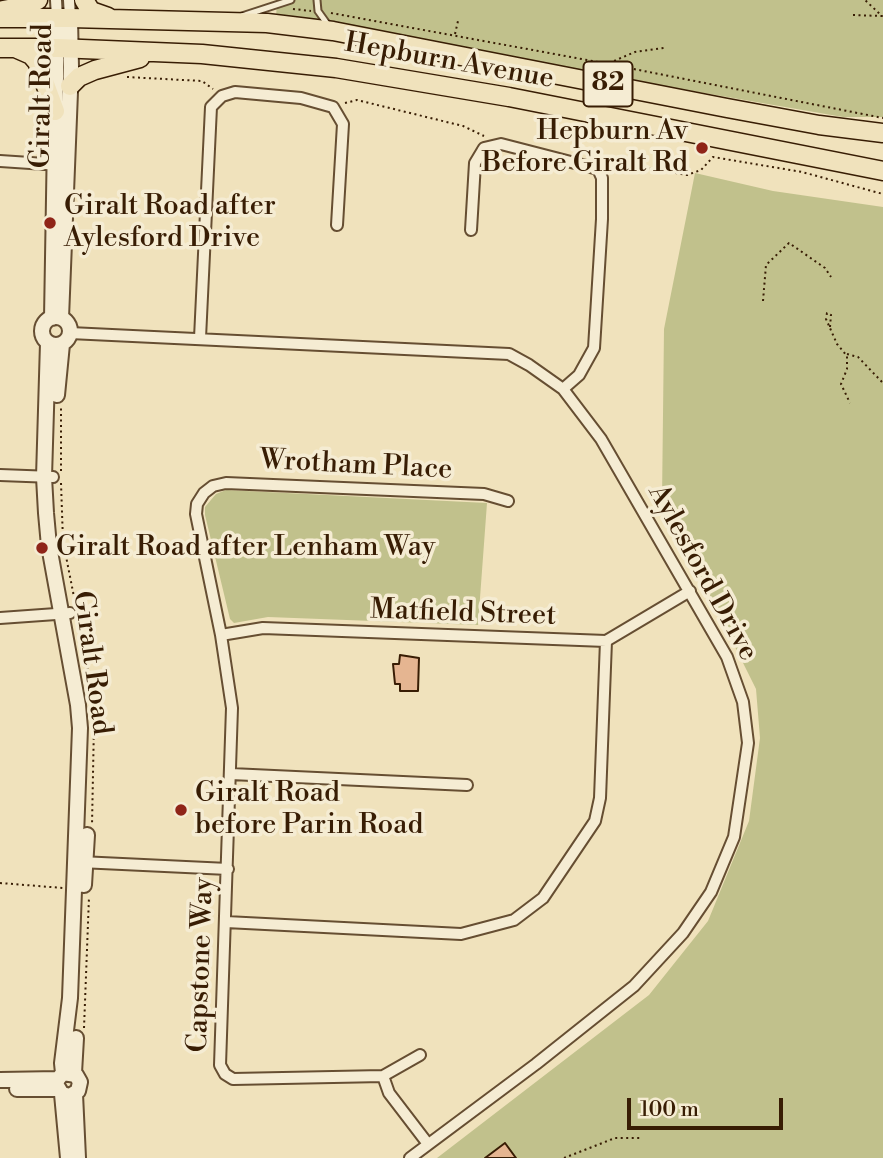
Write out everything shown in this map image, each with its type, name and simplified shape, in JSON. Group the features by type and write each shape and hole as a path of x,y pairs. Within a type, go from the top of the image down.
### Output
{"main road":[{"path":"0,10 26,6 38,0"},
{"path":"84,0 96,14 114,19"},
{"name":"Hepburn Avenue","path":"0,18 63,9 114,19 267,23 333,31 753,113 883,133"},
{"path":"8,48 31,55 37,61 55,111"},
{"name":"Hepburn Avenue","path":"8,48 160,52 264,59 415,80 883,171"},
{"path":"70,86 79,77 95,70 160,52"}],"street":[{"name":"Giralt Road","path":"56,318 60,165 70,86 63,9"},
{"name":"Giralt Road","path":"60,165 55,111 65,48"},
{"path":"200,338 211,107 222,96 235,92 301,98 333,107 342,124 337,225"},
{"path":"471,230 474,163 484,148 501,144 598,169 602,178 602,219 594,348 579,374 563,389"},
{"path":"0,161 60,165"},
{"path":"56,318 68,324 60,340 43,337 42,328 46,321 56,318"},
{"name":"Aylesford Drive","path":"60,340 200,338 509,354 563,389 601,439 727,657 743,702 748,743 734,837 711,892 683,933 634,986 536,1064 410,1158"},
{"name":"Giralt Road","path":"60,340 49,477 48,546 65,613 79,716 81,862 65,1084 68,1158"},
{"path":"0,475 49,477"},
{"name":"Wrotham Place","path":"204,493 213,486 226,483 484,495 508,501"},
{"name":"Capstone Way","path":"204,493 197,504 196,514 221,635 232,708 220,1065 225,1074 233,1079 383,1076 419,1055"},
{"path":"226,922 461,934 514,920 542,898 595,821 600,798 606,641 690,591"},
{"path":"0,618 65,613"},
{"name":"Matfield Street","path":"221,635 263,628 606,641"},
{"path":"231,774 467,785"},
{"name":"Giralt Road","path":"78,1158 62,1063 69,1010 75,889 81,862"},
{"path":"81,862 228,869"},
{"path":"383,1076 389,1093 428,1143"},
{"path":"0,1080 65,1084"},
{"path":"0,1088 65,1084"}],"lane":[{"path":"222,22 291,0"},
{"path":"317,0 318,11 333,31"}],"path":[{"path":"865,0 882,16"},
{"path":"283,3 289,9 318,11"},
{"path":"328,10 883,117"},
{"path":"853,15 882,16"},
{"path":"455,35 458,21"},
{"path":"608,64 635,52 664,48"},
{"path":"116,76 202,81 222,96"},
{"path":"333,107 357,100 463,126 501,144"},
{"path":"598,169 632,165 687,175 701,170 713,157 720,139"},
{"path":"713,157 802,172 883,194"},
{"path":"763,301 766,265 789,243 825,268 831,277"},
{"path":"830,327 837,344 846,354 858,357 883,383"},
{"path":"846,354 848,369 841,384 850,403"},
{"path":"0,883 75,889"},
{"path":"565,1158 615,1138 642,1138"}],"green space":[{"path":"277,0 883,0 883,117 843,117 276,19"},
{"path":"695,173 773,191 883,207 883,1158 437,1158 649,995 708,921 749,821 760,738 756,689 662,500 664,329"},
{"path":"226,490 487,503 478,625 268,617 234,623 230,619 205,515 205,507 216,494"}],"building":[{"path":"400,655 419,658 418,691 400,691 400,684 395,684 393,664 399,664"},
{"path":"505,1143 516,1158 485,1158"}],"place":[{"name":"Hepburn Av Before Giralt Rd","path":"702,148"},
{"name":"Giralt Road after Aylesford Drive","path":"50,223"},
{"name":"Giralt Road after Lenham Way","path":"42,548"},
{"name":"Giralt Road before Parin Road","path":"181,810"}]}
